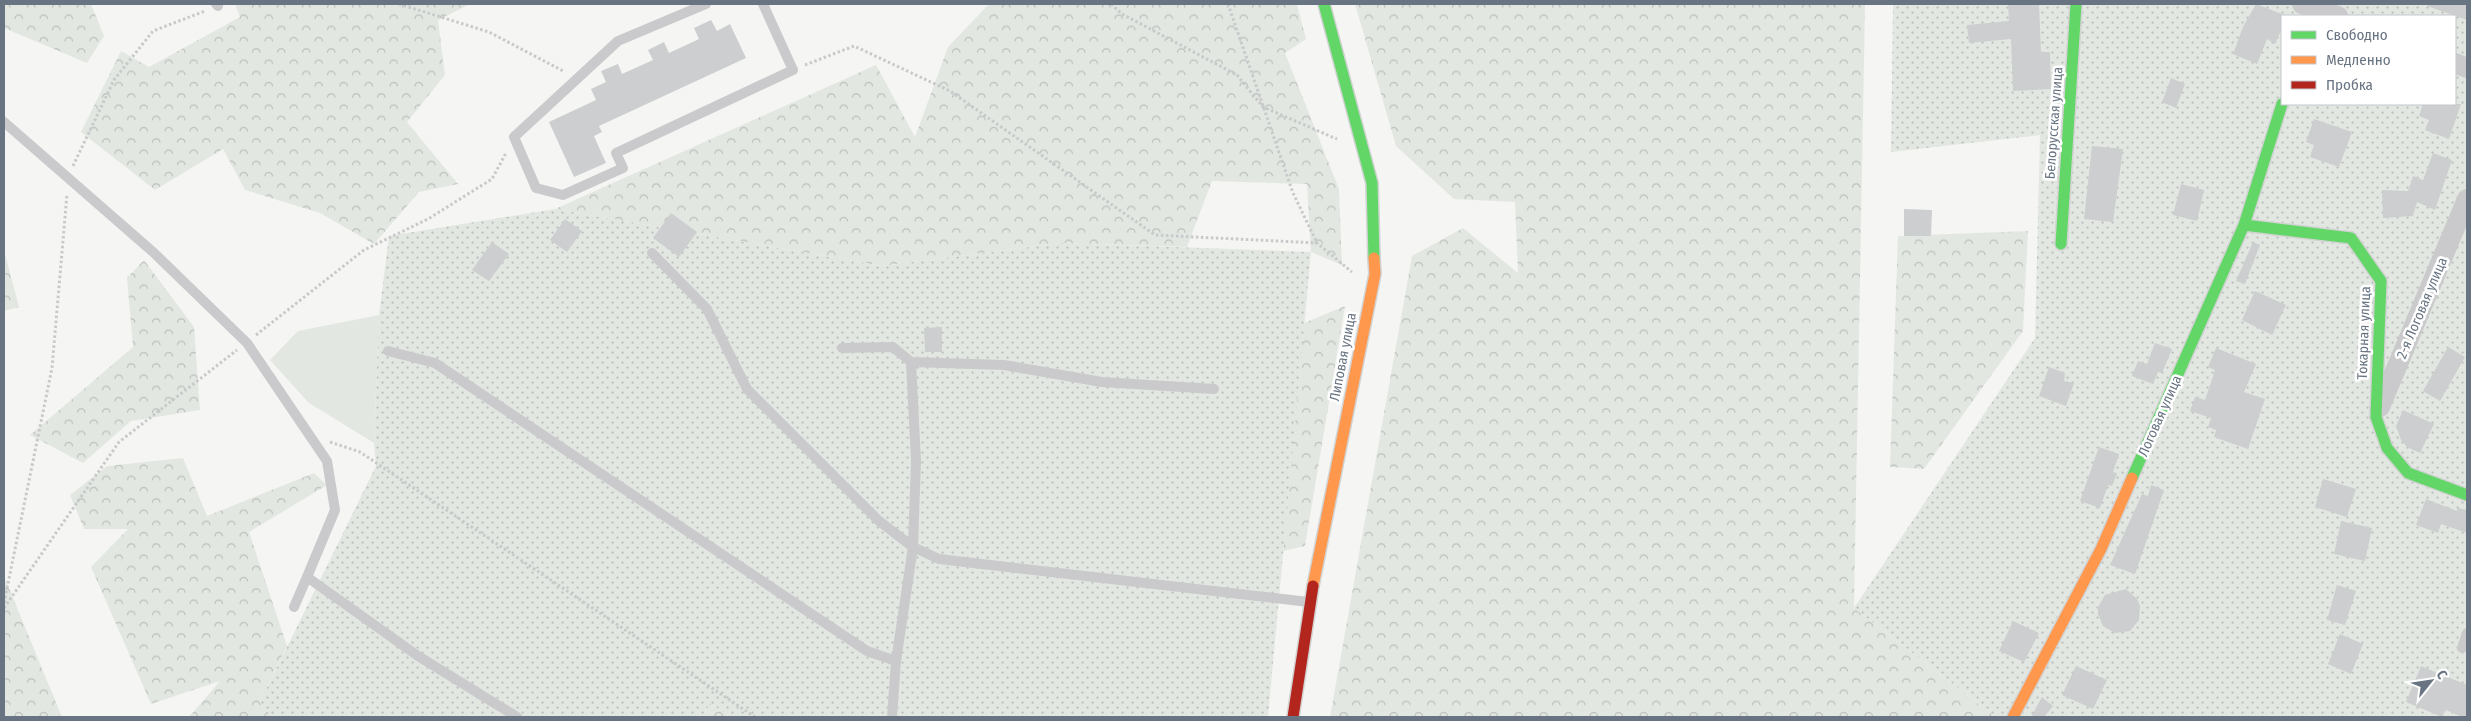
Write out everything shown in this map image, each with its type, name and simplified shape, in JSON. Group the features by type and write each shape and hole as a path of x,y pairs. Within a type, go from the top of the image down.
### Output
{"street":[{"name":"Липовая улица","path":"1293,717 1310,602 1375,274 1372,183 1361,148 1324,4"},
{"name":"Белорусская улица","path":"2061,244 2076,4"},
{"path":"2310,8 2334,15"},
{"name":"Логовая улица","path":"2013,717 2101,549 2244,225 2282,105"},
{"name":"2-я Логовая улица","path":"2376,417 2467,199"},
{"name":"Токарная улица","path":"2244,225 2351,238 2381,281 2376,417 2387,448 2408,473 2467,495"}],"lane":[{"path":"706,4 692,6 618,41 514,137 536,188 563,195 623,168 616,153 793,70 763,4"},
{"path":"4,122 153,252 247,343 326,461 335,510 294,607"},
{"path":"652,254 707,309 747,389 879,522 913,547 939,559 1310,602"},
{"path":"842,348 893,348 912,362 1004,365 1102,382 1214,388"},
{"path":"388,351 435,363 867,651 896,661"},
{"path":"892,717 896,661 913,547 916,461 912,362"},
{"path":"307,577 418,656 517,717"},
{"path":"2462,648 2467,633"}],"path":[{"path":"400,4 489,32 577,79"},
{"path":"1111,4 1122,14 1237,75 1263,107 1361,148"},
{"path":"1228,4 1293,193 1317,243 1354,273"},
{"path":"4,603 52,368 68,176 114,80 153,31 217,5"},
{"path":"793,70 854,46 950,92 1155,235 1317,243"},
{"path":"4,608 119,442 364,250 428,219 492,179 514,137"},
{"path":"310,436 360,452 755,717"}],"green space":[{"path":"4,4 91,4 104,36 87,63 4,28"},
{"path":"235,4 470,4 438,20 445,75 407,122 458,184 419,192 374,244 320,213 245,190 223,149 155,190 81,132 121,51 149,67 240,17"},
{"path":"989,4 1297,4 1306,39 1285,53 1339,189 1342,265 1311,252 1307,184 1212,181 1187,247 1060,243 882,266 555,209 876,65 915,137 948,47"},
{"path":"1355,4 1865,4 1854,608 1996,717 1330,717 1412,256 1463,228 1518,273 1515,202 1454,199 1396,146"},
{"path":"1893,4 2467,4 2467,717 1996,717 1854,608 2035,338 2040,135 1891,152"},
{"path":"555,209 882,266 1060,243 1311,252 1268,717 730,717 710,703 703,717 272,717 260,702 376,466 374,443 379,315 389,236"},
{"path":"2028,231 2023,331 1924,469 1890,467 1898,236"},
{"path":"4,250 19,307 4,311"},
{"path":"144,260 194,327 200,410 131,421 83,463 30,435 133,347 127,278"},
{"path":"1345,306 1305,546 1283,551 1304,323"},
{"path":"379,315 374,443 309,403 270,360 298,331"},
{"path":"183,458 207,516 314,473 327,485 249,532 287,646 260,702 272,717 189,717 220,681 151,704 91,567 128,529 84,529 70,495 107,466"},
{"path":"4,576 62,717 4,717"},
{"path":"710,703 730,717 703,717"}],"building":[{"path":"2008,4 2039,4 2041,52 2050,52 2051,89 2013,91 2011,39 1969,43 1967,25 2009,21"},
{"path":"2256,4 2282,14 2281,30 2275,44 2267,39 2257,64 2233,54 2243,27"},
{"path":"2427,4 2467,4 2467,20 2456,15 2427,6"},
{"path":"711,20 717,31 730,24 746,58 599,126 602,132 594,136 606,163 574,177 549,122 596,100 591,89 606,82 601,71 618,64 622,74 653,60 648,50 664,42 669,53 699,39 694,28"},
{"path":"2171,78 2185,84 2176,108 2162,102"},
{"path":"2461,104 2449,139 2425,130 2429,120 2419,116 2423,105"},
{"path":"2314,119 2352,132 2339,167 2310,157 2314,145 2306,142"},
{"path":"2092,146 2123,149 2113,222 2084,219"},
{"path":"2433,153 2452,160 2435,210 2417,202 2413,216 2383,218 2382,190 2408,191 2413,176 2423,180"},
{"path":"2181,184 2204,190 2197,221 2173,215"},
{"path":"1904,209 1932,210 1931,236 1904,236"},
{"path":"671,213 697,232 679,257 653,238"},
{"path":"565,219 582,231 567,252 550,240"},
{"path":"492,242 509,254 489,281 472,270"},
{"path":"2253,242 2260,245 2245,284 2236,281"},
{"path":"2255,291 2286,305 2272,335 2242,320"},
{"path":"942,327 942,352 925,352 924,328"},
{"path":"2155,343 2172,349 2162,373 2158,372 2153,384 2132,376 2138,361 2147,364"},
{"path":"2448,347 2465,357 2440,401 2423,391"},
{"path":"2216,348 2256,364 2244,392 2265,399 2248,449 2214,437 2216,430 2208,427 2211,418 2190,411 2195,397 2205,400 2215,370 2208,367"},
{"path":"2049,367 2065,373 2064,381 2074,383 2066,406 2039,396"},
{"path":"2403,410 2434,424 2420,453 2407,447 2401,440 2396,426"},
{"path":"2099,447 2119,454 2113,472 2117,473 2112,486 2108,485 2100,508 2080,501"},
{"path":"2323,479 2356,489 2347,517 2315,507"},
{"path":"2151,485 2164,490 2135,574 2110,565 2142,494 2148,496"},
{"path":"2426,499 2457,511 2458,508 2467,510 2467,533 2441,524 2438,533 2416,525"},
{"path":"2341,521 2372,528 2365,561 2334,554"},
{"path":"2337,585 2356,591 2345,625 2327,620"},
{"path":"2126,589 2137,599 2140,606 2139,620 2130,631 2115,633 2103,626 2098,614 2098,607 2105,595"},
{"path":"2013,621 2039,633 2024,662 1999,651"},
{"path":"2340,634 2363,644 2351,674 2328,664"},
{"path":"2076,666 2107,680 2093,709 2062,695"},
{"path":"2421,666 2467,685 2467,717 2462,717 2446,710 2442,717 2406,702"},
{"path":"2042,697 2053,706 2044,717 2031,717"}],"traffic: fast":[{"path":"1324,4 1372,183 1374,258"},
{"path":"2061,244 2076,4"},
{"path":"2132,478 2244,225 2282,105"},
{"path":"2244,225 2351,238 2381,281 2376,417 2387,448 2408,473 2467,495"}],"traffic: slow":[{"path":"1313,586 1375,274 1374,258"},
{"path":"2013,717 2101,549 2132,478"}],"traffic: jam":[{"path":"1293,717 1313,586"}]}
